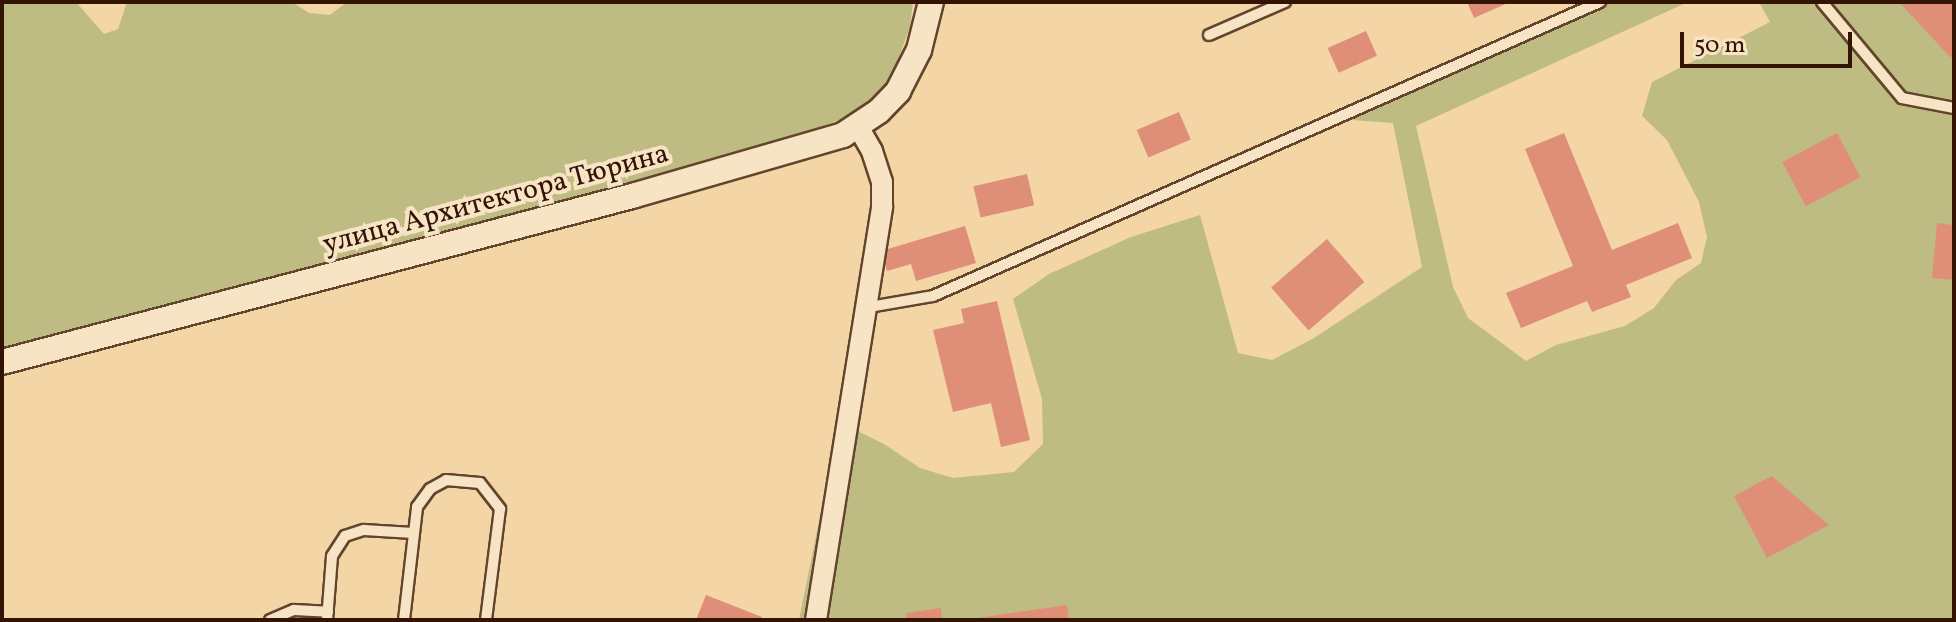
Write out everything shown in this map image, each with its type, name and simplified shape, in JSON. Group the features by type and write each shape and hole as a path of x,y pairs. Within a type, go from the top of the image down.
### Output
{"street":[{"name":"улица Архитектора Тюрина","path":"2,362 816,145 858,127 888,101 909,72 931,2"},
{"path":"816,620 869,307 882,206 882,182 872,151 858,127"}],"lane":[{"path":"1209,35 1285,2"},
{"path":"869,307 933,296 1600,2"},
{"path":"1822,2 1902,98 1954,108"},
{"path":"404,620 417,507 430,489 446,480 480,483 500,509 486,620"},
{"path":"270,620 294,610 328,616 332,556 345,536 364,530 413,533"}],"shaded area":[{"path":"2,2 76,2 104,34 118,29 127,2 292,2 309,13 330,15 347,2 913,2 910,27 891,78 872,101 844,118 791,139 2,348"},
{"path":"1600,2 1688,2 1416,126 1453,287 1468,318 1526,361 1556,345 1625,326 1654,308 1676,280 1701,263 1707,237 1699,202 1667,140 1642,116 1652,82 1770,22 1759,2 1954,2 1954,620 799,620 839,422 884,444 920,468 953,478 1014,472 1043,444 1042,399 1013,299 1049,274 1131,237 1200,215 1238,353 1272,360 1314,338 1422,267 1393,123 1339,119"}],"building":[{"path":"1467,2 1510,2 1474,18"},
{"path":"1899,2 1954,2 1954,56 1950,57"},
{"path":"1366,31 1377,56 1339,73 1328,48"},
{"path":"1179,112 1191,140 1148,158 1137,130"},
{"path":"1564,133 1612,250 1678,223 1692,258 1626,285 1631,297 1592,312 1587,301 1521,328 1506,293 1573,266 1525,149"},
{"path":"1837,133 1860,177 1806,206 1782,162"},
{"path":"1027,174 1034,205 981,218 973,186"},
{"path":"1937,223 1954,225 1954,280 1932,278"},
{"path":"965,226 976,263 916,281 911,264 887,271 881,251"},
{"path":"1327,239 1364,282 1309,331 1271,288"},
{"path":"997,301 1030,440 1001,447 991,403 953,412 933,330 964,323 961,309"},
{"path":"1772,476 1829,525 1767,558 1734,496"},
{"path":"706,595 762,617 761,620 696,620"},
{"path":"1067,605 1069,620 977,618"},
{"path":"941,608 942,620 907,620 906,613"}]}
